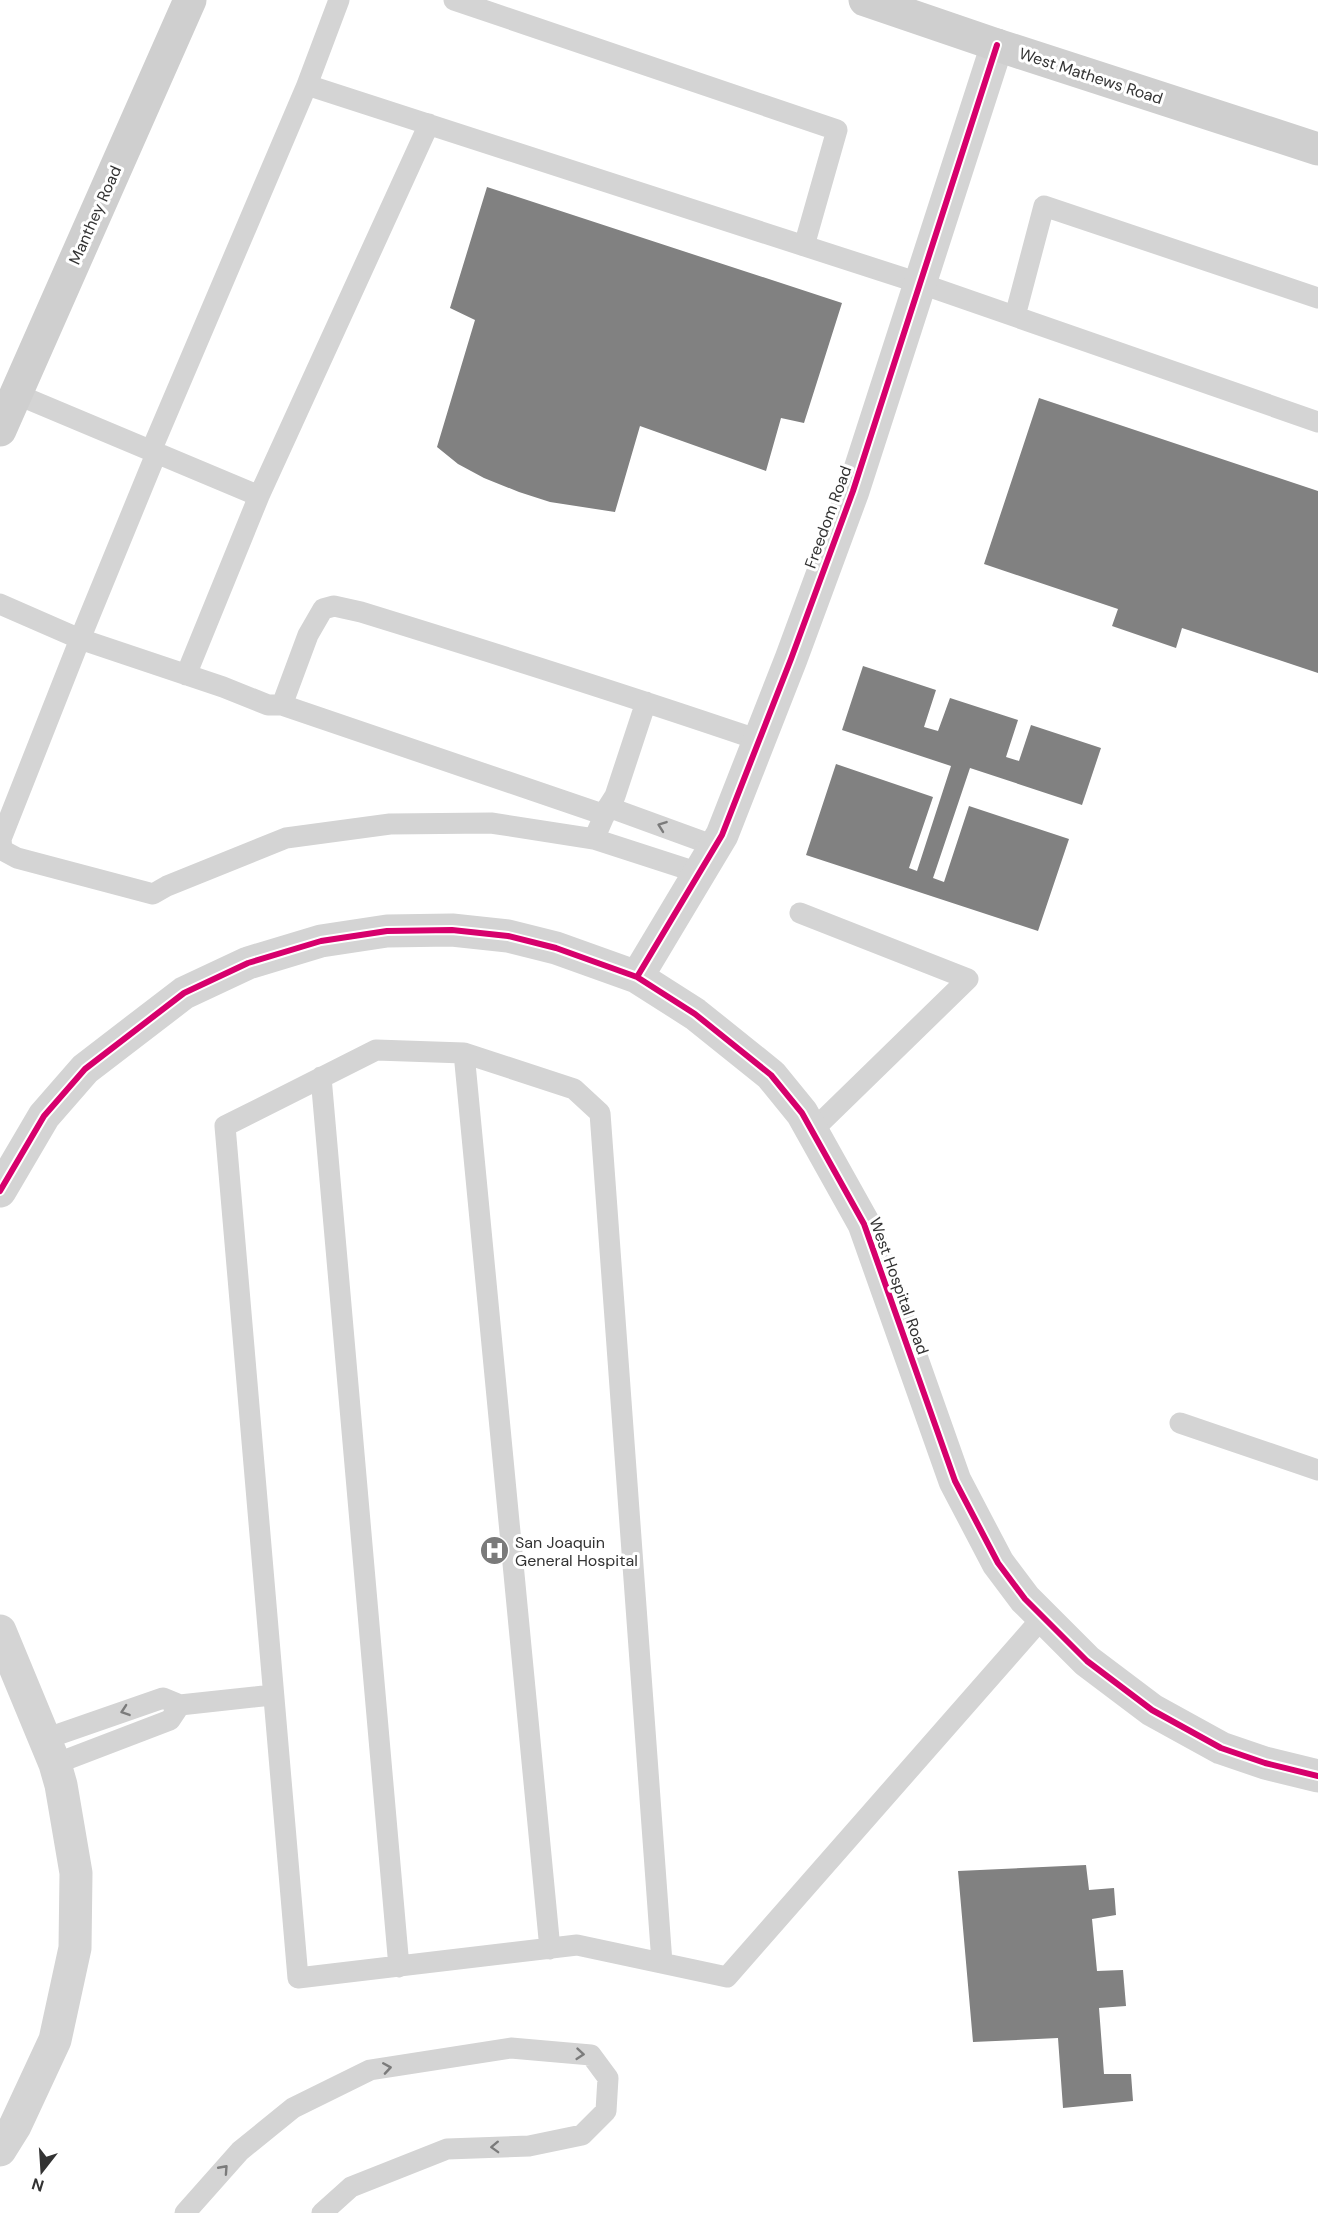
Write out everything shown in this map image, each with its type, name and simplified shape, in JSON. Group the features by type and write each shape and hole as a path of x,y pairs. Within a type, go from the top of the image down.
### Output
{"street":[{"name":"Manthey Road","path":"0,430 190,0"},
{"name":"West Mathews Road","path":"871,1 997,45 1318,149"},
{"name":"Freedom Road","path":"637,977 722,835 759,740 853,491 997,45"},
{"name":"West Hospital Road","path":"0,1191 44,1116 84,1069 184,993 248,963 321,941 387,931 452,930 508,936 556,948 637,977 695,1014 771,1075 802,1113 864,1224 955,1481 998,1563 1025,1599 1087,1661 1152,1710 1221,1748 1265,1763 1318,1776"},
{"path":"0,1631 50,1751 61,1785 76,1873 75,1948 55,2040 15,2126 0,2150"}],"lane":[{"path":"339,0 307,85 154,452 1,840 2,850 17,858 153,894 167,886 286,838 390,824 491,823 707,859"},
{"path":"454,0 837,130 804,246"},
{"path":"307,85 919,283 1318,422"},
{"path":"186,675 259,496 429,124"},
{"path":"1015,316 1044,206 1318,298"},
{"path":"16,394 259,496"},
{"path":"0,604 80,639 268,705 282,705 606,811 707,859"},
{"path":"282,705 309,635 323,609 334,606 361,612 514,659 759,740"},
{"path":"594,839 615,796 646,702"},
{"path":"800,913 968,979 812,1131"},
{"path":"662,1963 600,1113 574,1089 464,1053 376,1050 225,1126 298,1978 577,1945 727,1977 1043,1617"},
{"path":"464,1053 550,1949"},
{"path":"321,1077 399,1967"},
{"path":"1180,1423 1318,1470"},
{"path":"50,1751 170,1719 180,1705 272,1695"},
{"path":"185,2213 240,2151 293,2108 370,2070 511,2048 591,2055 608,2078 606,2111 582,2134 529,2146 447,2149 351,2187 322,2213"}],"building":[{"path":"487,187 842,303 804,423 781,418 766,471 640,426 615,512 550,502 519,492 484,478 458,464 437,447 475,320 450,308"},
{"path":"1039,398 1318,491 1318,673 1182,628 1176,648 1112,626 1118,609 984,564"},
{"path":"863,666 936,690 924,727 938,731 950,698 1018,720 1006,757 1019,761 1031,725 1101,748 1082,805 970,768 933,878 944,882 969,806 1069,839 1038,931 806,855 836,764 933,797 909,868 917,871 951,766 842,730"},
{"path":"1086,1865 1089,1890 1114,1888 1116,1915 1092,1919 1097,1971 1123,1970 1126,2006 1099,2008 1104,2074 1131,2074 1133,2101 1063,2108 1058,2038 973,2042 958,1871"}],"cycle path":[{"path":"637,977 722,835 791,659 853,491 997,45"},
{"path":"0,1191 44,1116 85,1069 184,993 248,963 321,941 387,931 452,930 508,936 556,948 637,977 695,1014 771,1075 802,1113 864,1224 955,1481 998,1563 1025,1599 1087,1661 1152,1710 1221,1748 1265,1763 1318,1776"}],"place":[{"name":"San Joaquin General Hospital","path":"494,1551"}]}
